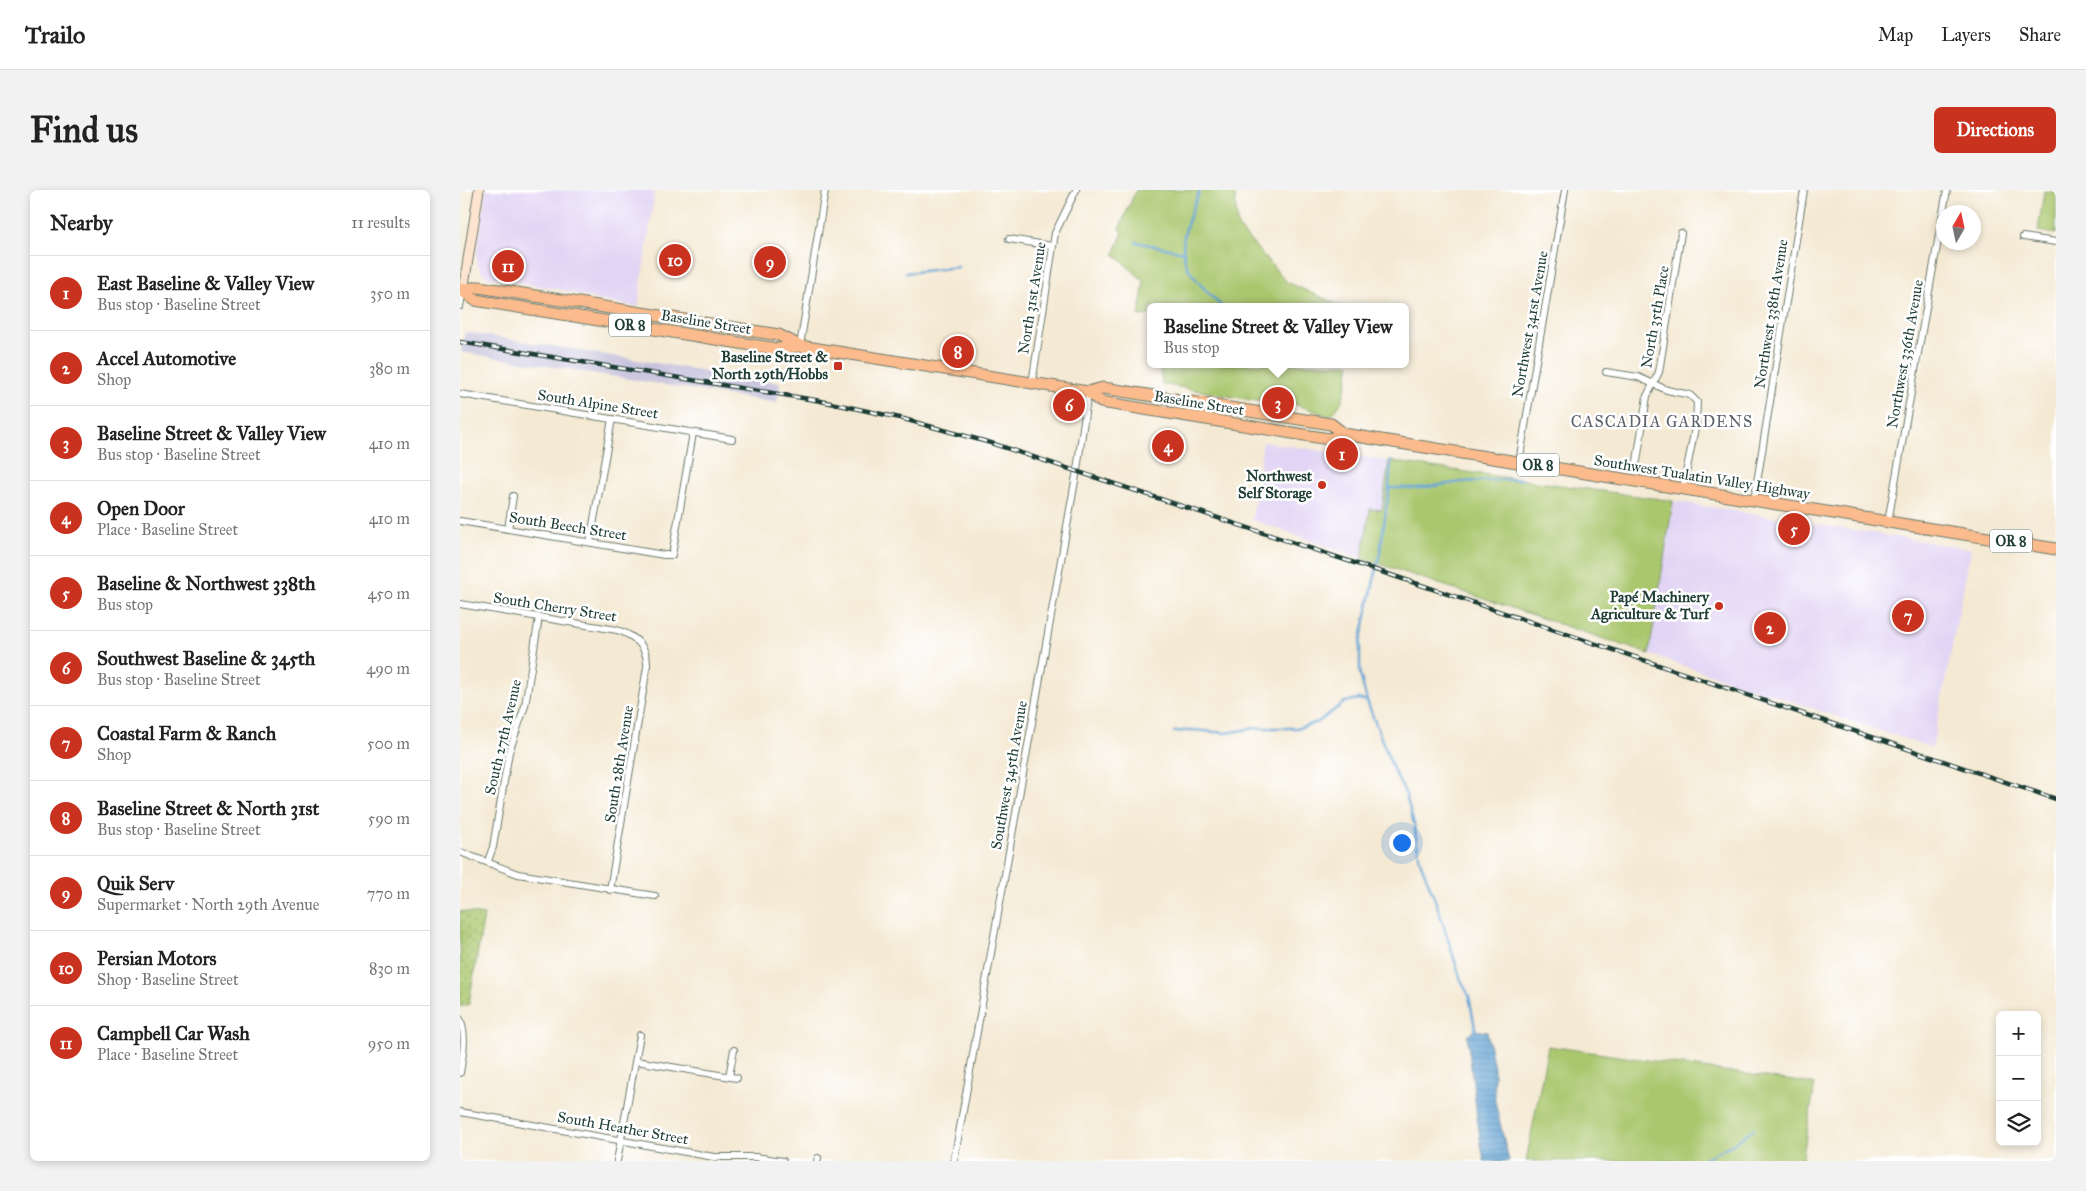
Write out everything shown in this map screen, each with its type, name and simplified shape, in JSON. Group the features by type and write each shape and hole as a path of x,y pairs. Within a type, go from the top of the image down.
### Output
{"highway":[{"name":"Baseline Street","path":"461,290 475,300 777,349 800,346 1032,384 1088,392 1103,388 1331,424 1344,434"},
{"name":"Southwest Tualatin Valley Highway","path":"1344,434 2056,549"}],"street":[{"path":"460,306 461,290 479,190"},
{"path":"800,346 826,190"},
{"name":"North 31st Avenue","path":"1032,384 1052,246 1055,233 1076,190"},
{"name":"Northwest 341st Avenue","path":"1519,462 1565,190"},
{"name":"Northwest 338th Avenue","path":"1754,501 1804,190"},
{"name":"Northwest 336th Avenue","path":"1888,522 1947,190"},
{"name":"North 35th Place","path":"1636,461 1647,396 1659,372 1681,233"},
{"path":"2023,236 2056,242"},
{"path":"1009,239 1052,246"},
{"path":"1606,372 1638,377 1653,384 1690,395 1697,402 1696,423 1683,488"},
{"name":"Southwest 345th Avenue","path":"954,1161 1077,470 1088,392"},
{"name":"South Alpine Street","path":"460,394 732,439"},
{"path":"590,542 612,419"},
{"name":"South Beech Street","path":"460,521 672,554 693,432"},
{"path":"508,529 513,496"},
{"name":"South Cherry Street","path":"460,604 617,630 631,635 641,645"},
{"name":"South 27th Avenue","path":"488,861 493,847 509,752 525,706 539,617"},
{"name":"South 28th Avenue","path":"610,890 647,667 646,652 641,645"},
{"path":"460,852 488,861 518,874 655,896"},
{"path":"460,1019 463,1026 464,1044 460,1072"},
{"path":"617,1161 640,1034"},
{"path":"729,1076 734,1050"},
{"path":"636,1061 737,1078"},
{"name":"South Heather Street","path":"460,1112 714,1157 755,1157 783,1161"}],"shaded area":[{"path":"486,190 655,190 638,307 598,300 562,290 488,277 482,273 476,256"},
{"path":"465,332 780,383 777,403 461,352"},
{"name":"Northwest Self Storage","path":"1263,442 1389,461 1382,511 1370,509 1362,558 1252,520"},
{"path":"1673,501 1971,549 1932,748 1649,654"}],"green space":[{"path":"1136,190 1234,190 1238,227 1287,282 1334,303 1147,303 1147,315 1139,316 1144,281 1114,254 1123,232 1119,229"},
{"path":"2044,191 2056,192 2056,234 2038,231"},
{"path":"1160,368 1349,368 1342,400 1335,412 1329,416 1283,400 1251,400 1162,384"},
{"path":"1389,461 1673,501 1649,654 1362,558 1370,509 1382,510"},
{"path":"460,911 484,915 469,1004 460,1007"},
{"path":"1548,1046 1815,1084 1802,1161 1526,1161"}],"water":[{"path":"1475,1030 1487,1032 1494,1068 1495,1101 1509,1161 1484,1161 1467,1036"}],"waterway":[{"path":"1200,190 1186,229 1183,248 1184,258 1195,278 1218,303"},
{"path":"1136,242 1184,252"},
{"path":"906,273 958,267"},
{"path":"1391,461 1380,553 1360,643 1360,674 1367,701 1393,769 1406,795 1414,824 1420,861 1437,905 1461,980 1469,996 1476,1033"},
{"path":"1389,488 1419,488 1462,482 1522,479"},
{"path":"1174,732 1193,730 1226,733 1255,728 1298,728 1318,722 1345,702 1358,699 1367,701"},
{"path":"1700,1161 1731,1145 1754,1129"}],"railway":[{"path":"460,342 821,401 900,418 991,443 1415,583 2056,799"}],"place":[{"name":"Persian Motors","path":"675,260"},
{"name":"Quik Serv","path":"770,262"},
{"name":"Campbell Car Wash","path":"508,266"},
{"name":"Baseline Street & North 31st","path":"958,352"},
{"name":"Baseline Street & North 29th/Hobbs","path":"838,366"},
{"name":"Baseline Street & Valley View","path":"1278,403"},
{"name":"Southwest Baseline & 345th","path":"1069,405"},
{"name":"Open Door","path":"1168,446"},
{"name":"East Baseline & Valley View","path":"1342,454"},
{"name":"Northwest Self Storage","path":"1322,485"},
{"name":"Baseline & Northwest 338th","path":"1794,529"},
{"name":"Papé Machinery Agriculture & Turf","path":"1719,606"},
{"name":"Coastal Farm & Ranch","path":"1908,616"},
{"name":"Accel Automotive","path":"1770,628"}],"district":[{"name":"CASCADIA GARDENS","path":"1662,421"}]}
